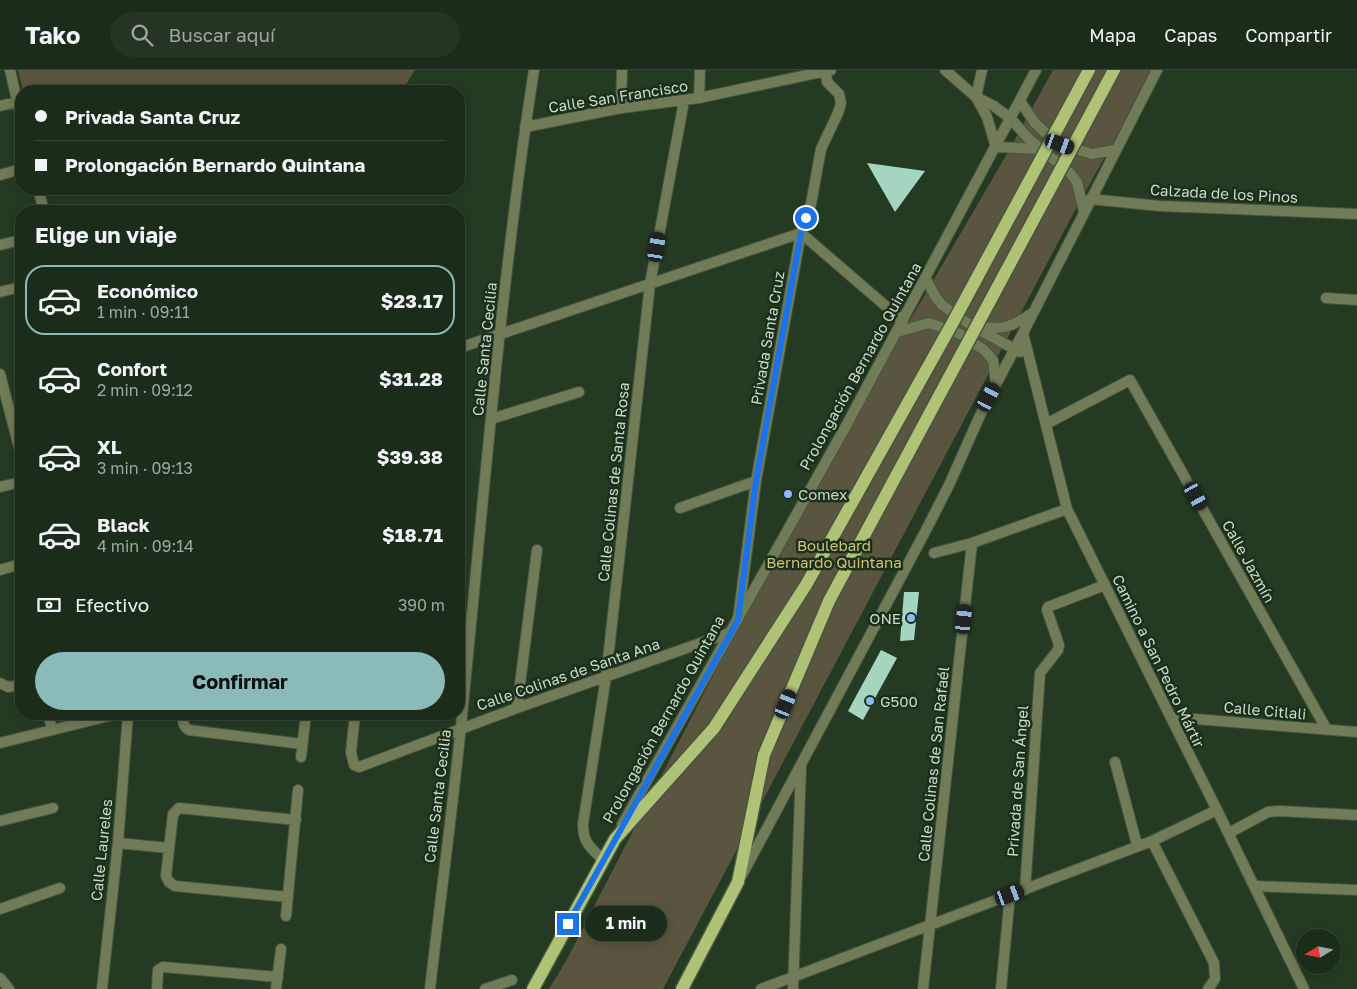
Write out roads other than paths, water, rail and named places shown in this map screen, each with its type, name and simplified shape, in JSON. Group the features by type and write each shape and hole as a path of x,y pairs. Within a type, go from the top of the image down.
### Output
{"main road":[{"path":"615,839 714,728 806,585 952,324 1089,70"},
{"path":"682,989 738,882 764,755 829,601 1114,70"},
{"name":"Prolongación Bernardo Quintana","path":"533,989 615,839"}],"street":[{"path":"10,70 15,93"},
{"name":"Calle Santa Cecilia","path":"465,678 500,334 525,127 534,70"},
{"path":"621,108 622,70"},
{"path":"699,98 700,70"},
{"name":"Calle San Francisco","path":"525,127 621,108 699,98 829,70"},
{"name":"Privada Santa Cruz","path":"738,620 756,481 801,233 811,204 822,149 841,103 839,94 827,82 829,70"},
{"path":"945,70 976,97 994,106 1011,119 1041,150 1053,158 1077,182 1084,212"},
{"path":"982,70 976,97 987,118 996,146 1041,150"},
{"name":"Prolongación Bernardo Quintana","path":"615,839 897,332 1036,70"},
{"path":"738,882 921,540 996,384 1157,70"},
{"name":"Calle Colinas de Santa Rosa","path":"604,860 587,844 583,834 583,824 606,677 650,284 684,100"},
{"path":"1020,101 1035,123 1060,144 1092,154 1115,150"},
{"path":"0,106 15,102"},
{"path":"0,175 15,171"},
{"name":"Calzada de los Pinos","path":"1090,198 1160,206 1357,214"},
{"path":"465,346 801,233 903,321"},
{"path":"0,245 15,241"},
{"path":"926,279 942,305 972,326 1030,357"},
{"path":"0,292 15,288"},
{"path":"1326,298 1357,300"},
{"path":"972,326 994,328 1013,326 1034,311"},
{"path":"897,332 929,323 960,334 984,350 993,360 996,384"},
{"name":"Camino a San Pedro Mártir","path":"1024,332 1067,509 1229,833 1304,989"},
{"path":"0,374 15,432"},
{"name":"Calle Jazmín","path":"1046,424 1130,380 1327,730"},
{"path":"491,419 579,392"},
{"path":"680,508 756,481"},
{"path":"0,487 15,483"},
{"path":"934,553 972,543 1067,509"},
{"name":"Calle Colinas de San Rafaél","path":"923,989 972,543"},
{"path":"517,708 537,550"},
{"path":"0,570 15,566"},
{"name":"Privada de San Ángel","path":"1024,890 1040,673 1059,648 1059,642 1047,610 1048,607 1105,585"},
{"name":"Calle Colinas de Santa Ana","path":"354,720 351,752 354,765 359,767 460,728 729,633"},
{"path":"0,683 8,687 15,686"},
{"name":"Calle Citlali","path":"1171,717 1357,732"},
{"path":"50,720 52,729"},
{"path":"0,743 91,720"},
{"name":"Calle Laureles","path":"102,989 118,843 128,720"},
{"path":"182,720 184,727 189,730 302,744"},
{"path":"301,757 305,720"},
{"name":"Calle Santa Cecilia","path":"430,989 461,720"},
{"path":"1115,762 1137,845"},
{"path":"793,989 795,976 801,763"},
{"path":"286,916 298,790"},
{"path":"0,822 53,808"},
{"path":"288,897 172,885 166,876 173,814 179,808 296,820"},
{"path":"761,989 1152,840 1217,810"},
{"path":"1229,833 1268,812 1279,810 1357,816"},
{"path":"1152,840 1214,963 1215,979 1208,989"},
{"path":"118,843 170,848"},
{"path":"1254,886 1357,890"},
{"path":"0,909 60,888"},
{"path":"1001,989 1010,895"},
{"path":"276,989 281,948"},
{"path":"157,989 158,970 163,967 278,977"},
{"path":"0,978 10,989"},
{"path":"485,989 512,980"}],"place":[{"name":"Comex","path":"788,494"},
{"name":"ONE","path":"911,618"},
{"name":"G500","path":"870,701"}],"park label":[{"name":"Boulebard Bernardo Quintana","path":"834,554"}]}
